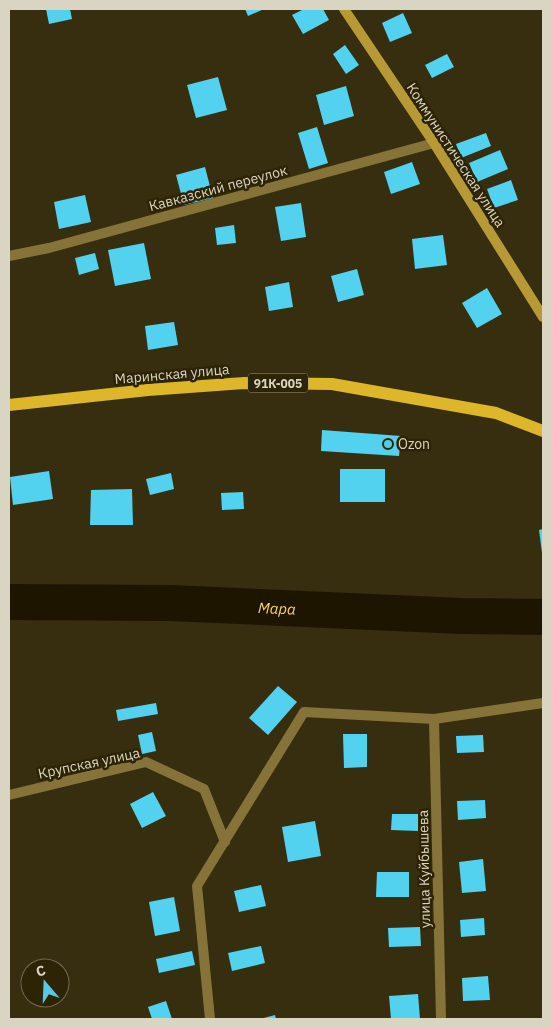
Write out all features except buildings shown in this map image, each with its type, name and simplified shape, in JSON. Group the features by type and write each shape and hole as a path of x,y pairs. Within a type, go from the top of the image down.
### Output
{"main road":[{"name":"Маринская улица","path":"9,405 148,390 244,383 332,384 496,413 543,431"}],"street":[{"name":"Коммунистическая улица","path":"344,9 434,143 543,317"},
{"name":"Кавказский переулок","path":"9,256 49,248 434,143"},
{"path":"210,1019 197,886 304,712 434,719 543,703"},
{"name":"улица Куйбышева","path":"434,719 441,1019"},
{"name":"Крупская улица","path":"9,794 146,762 204,789 225,842"}],"waterway":[{"name":"Мара","path":"9,602 170,603 461,616 543,617"}],"place":[{"name":"Ozon","path":"388,444"}]}
